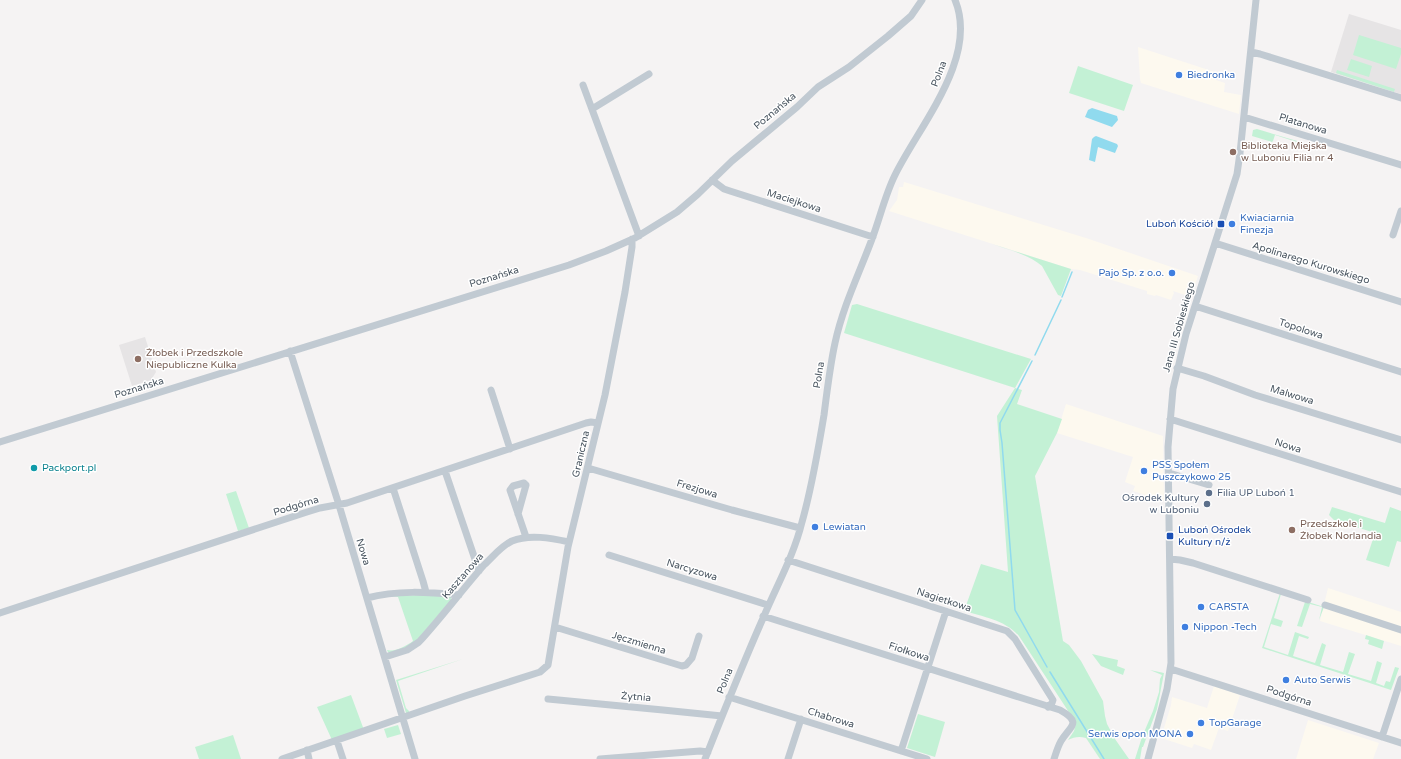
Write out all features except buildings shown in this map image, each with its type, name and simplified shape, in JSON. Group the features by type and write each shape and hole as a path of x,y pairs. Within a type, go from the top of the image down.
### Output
{"street":[{"name":"Poznańska","path":"0,442 568,265 601,253 639,236 677,212 818,87 849,67 888,36 911,16 922,0"},
{"name":"Polna","path":"707,756 729,697 788,560 800,528 819,442 836,339 849,294 873,237 896,174 936,106 951,73 957,53 960,35 959,14 955,0"},
{"name":"Jana III Sobieskiego","path":"1148,759 1167,689 1170,669 1172,641 1169,474 1170,419 1177,368 1237,174 1256,0"},
{"path":"1251,52 1401,98"},
{"path":"592,109 649,74"},
{"path":"582,85 639,236"},
{"name":"Platanowa","path":"1244,117 1401,165"},
{"name":"Maciejkowa","path":"712,180 724,189 873,237"},
{"path":"1393,235 1401,211"},
{"name":"Graniczna","path":"402,718 543,670 550,662 569,542 605,395 625,292 632,239"},
{"name":"Apolinarego Kurowskiego","path":"1215,243 1401,302"},
{"name":"Topolowa","path":"1195,306 1401,372"},
{"name":"Nowa","path":"290,351 339,506 415,759"},
{"name":"Malwowa","path":"1177,368 1256,395 1401,440"},
{"path":"491,390 510,449"},
{"name":"Nowa","path":"1170,419 1401,492"},
{"name":"Podgórna","path":"0,613 307,512 320,508 339,506 586,423 598,423"},
{"name":"Frezjowa","path":"588,468 800,528"},
{"path":"445,471 479,571"},
{"path":"1169,474 1209,485"},
{"path":"393,488 426,592"},
{"path":"518,514 526,537"},
{"name":"Kasztanowa","path":"385,657 407,650 415,645 479,571 504,546 512,541 526,537 537,537 569,542"},
{"name":"Narcyzowa","path":"609,555 768,605"},
{"path":"1170,559 1192,563 1308,600"},
{"name":"Nagietkowa","path":"788,560 999,628 1011,634 1053,700 1048,707"},
{"path":"367,598 386,593 426,592 459,594"},
{"path":"1325,605 1401,630"},
{"path":"901,751 946,612"},
{"name":"Fiołkowa","path":"763,616 1060,710 1070,717 1072,728 1061,741 1054,759"},
{"name":"Jęczmienna","path":"555,627 682,666 690,663 699,636"},
{"name":"Podgórna","path":"1170,669 1401,743"},
{"path":"1382,737 1401,679"},
{"name":"Chabrowa","path":"729,697 927,759"},
{"name":"Żytnia","path":"548,700 651,708 722,716"},
{"path":"282,759 402,718"},
{"path":"788,759 801,719"},
{"path":"337,741 343,759"},
{"path":"307,750 310,759"},
{"path":"600,759 700,751 707,756"}],"shaded area":[{"path":"1349,14 1401,30 1401,94 1331,72"},
{"path":"1138,47 1218,73 1216,80 1225,83 1224,92 1241,95 1239,114 1141,83"},
{"name":"Pajo Sp. z o.o.","path":"904,182 1086,238 1198,276 1191,297 1173,291 1174,293 1171,300 1156,295 1147,294 1147,291 1080,270 1071,269 889,211 897,200 899,187 903,187"},
{"name":"Żłobek i Przedszkole Niepubliczne Kulka","path":"145,337 156,372 151,380 132,386 119,345"},
{"path":"1066,404 1163,436 1164,501 1133,491 1135,486 1125,482 1133,457 1057,433"},
{"path":"1328,588 1401,612 1401,646 1320,621"},
{"path":"1214,686 1240,695 1228,731 1219,728 1211,750 1194,744 1192,748 1161,738 1172,697 1207,708"},
{"path":"1308,720 1379,743 1373,759 1296,759"}],"green space":[{"path":"1359,35 1401,48 1401,54 1396,69 1353,55"},
{"path":"1351,59 1372,66 1369,77 1347,70"},
{"path":"1078,66 1133,85 1124,111 1069,93"},
{"path":"1337,70 1395,89 1394,92 1336,73"},
{"path":"1257,129 1297,142 1275,135 1272,142 1252,136 1253,130"},
{"path":"989,243 1071,269 1061,296 1058,295 1042,266 1017,252"},
{"path":"857,304 1031,359 1015,388 844,333 852,305"},
{"path":"1015,388 1022,390 1017,404 1062,419 1057,433 1035,476 1063,641 1069,645 1081,661 1103,701 1107,724 1115,739 1129,759 1100,759 1086,738 1077,737 1068,740 1074,731 1076,723 1019,636 1001,623 964,611 981,564 1008,572 997,416"},
{"path":"236,491 249,528 238,531 226,494"},
{"path":"1332,507 1385,523 1390,507 1401,511 1401,542 1397,541 1389,567 1366,560 1375,533 1334,520 1329,515"},
{"path":"1280,593 1324,607 1319,620 1322,607 1310,604 1302,627 1297,626 1305,602 1281,594 1274,618 1283,621 1281,627 1271,624 1264,647 1288,655 1295,632 1309,637 1308,639 1299,636 1293,656 1315,663 1322,643 1326,645 1320,665 1343,672 1349,652 1355,654 1348,674 1371,681 1377,661 1382,663 1376,683 1384,686 1386,681 1390,682 1395,667 1399,668 1391,690 1262,648"},
{"path":"422,595 451,597 451,600 417,640 407,647 389,653 387,650 404,647 413,641 398,597 389,596"},
{"path":"1366,635 1384,641 1382,649 1368,644 1369,640 1365,639"},
{"path":"1092,654 1118,660 1117,666 1125,669 1123,675 1101,666"},
{"path":"463,659 398,681 406,708 409,711 409,713 406,713 396,680"},
{"path":"1150,670 1164,673 1157,709 1142,747 1140,759 1135,759 1153,711 1159,692 1160,679 1162,675"},
{"path":"351,695 364,730 332,740 317,707"},
{"path":"918,714 945,722 935,757 907,748"},
{"path":"398,725 401,734 387,738 384,729"},
{"path":"233,735 241,759 199,759 195,747"}],"water":[{"path":"1092,108 1117,116 1118,120 1112,127 1085,117 1088,110"},
{"path":"1096,136 1117,144 1118,146 1115,153 1098,147 1095,162 1089,160 1092,139"}],"waterway":[{"path":"1062,297 1072,272"},
{"path":"1035,355 1061,300"},
{"path":"1032,361 1000,423 1000,430 1015,610 1047,667"},
{"path":"1050,672 1104,759"}],"place":[{"name":"Biedronka","path":"1179,75"},
{"name":"Biblioteka Miejska w Luboniu Filia nr 4","path":"1233,152"},
{"name":"Luboń Kościół","path":"1221,224"},
{"name":"Kwiaciarnia Finezja","path":"1232,224"},
{"name":"Pajo Sp. z o.o.","path":"1172,273"},
{"name":"Żłobek i Przedszkole Niepubliczne Kulka","path":"138,359"},
{"name":"Packport.pl","path":"34,468"},
{"name":"PSS Społem Puszczykowo 25","path":"1144,471"},
{"name":"Filia UP Luboń 1","path":"1209,493"},
{"name":"Ośrodek Kultury w Luboniu","path":"1207,504"},
{"name":"Lewiatan","path":"815,527"},
{"name":"Przedszkole i Żłobek Norlandia","path":"1292,530"},
{"name":"Luboń Ośrodek Kultury n/ż","path":"1170,536"},
{"name":"CARSTA","path":"1201,607"},
{"name":"Nippon -Tech","path":"1185,627"},
{"name":"Auto Serwis","path":"1286,680"},
{"name":"TopGarage","path":"1201,723"},
{"name":"Serwis opon MONA","path":"1190,734"}]}
